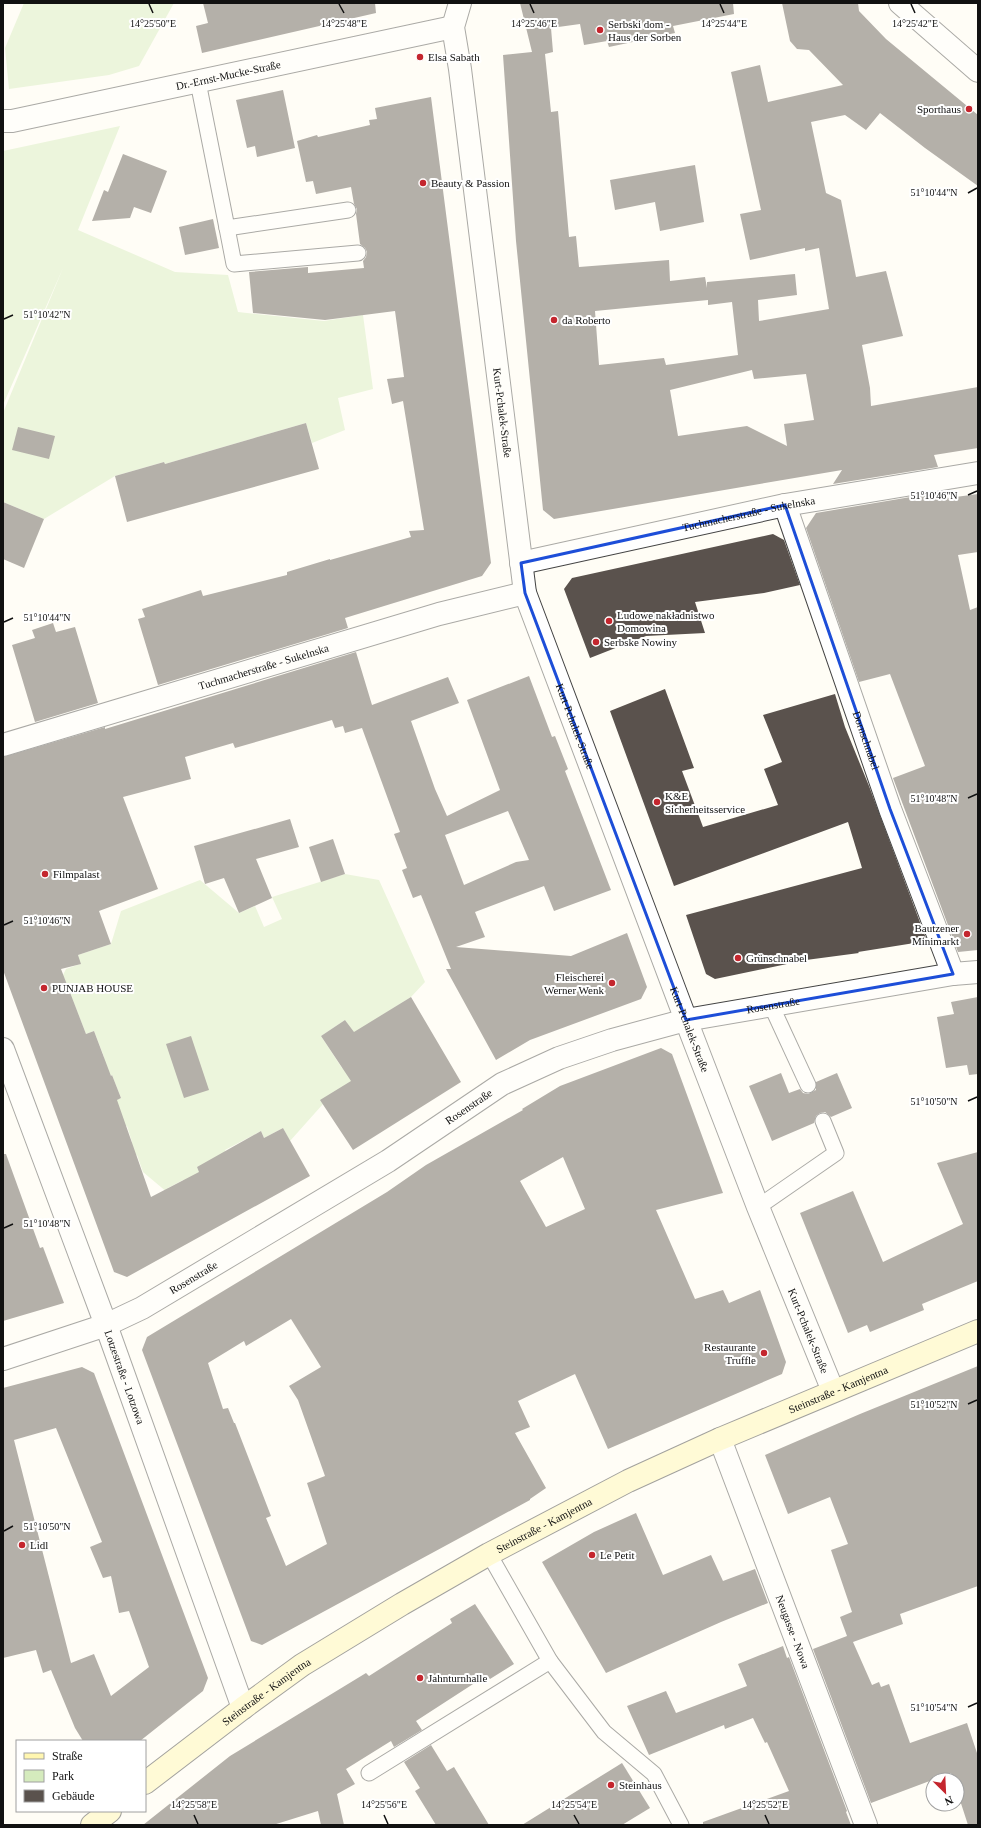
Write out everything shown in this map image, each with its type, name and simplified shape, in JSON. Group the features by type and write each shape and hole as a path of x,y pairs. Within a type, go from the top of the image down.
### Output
{"main road":[{"name":"Steinstraße - Kamjentna","path":"146,1783 243,1708 302,1665 402,1604 489,1554 628,1481 720,1439 978,1331"},
{"path":"92,1825 109,1812"}],"street":[{"path":"453,27 460,3"},
{"path":"900,3 978,71"},
{"name":"Dr.-Ernst-Mucke-Straße","path":"3,121 12,121 453,27"},
{"name":"Kurt-Pchalek-Straße","path":"453,27 460,69 525,593 758,1207 833,1391"},
{"name":"Tuchmacherstraße - Sukelnska","path":"521,563 785,505 978,473"},
{"name":"Dornschnabel","path":"785,505 890,809 953,974"},
{"name":"Tuchmacherstraße - Sukelnska","path":"3,745 440,614 525,593"},
{"name":"Rosenstraße","path":"3,1359 106,1325 142,1308 388,1161 502,1084 559,1058 612,1040 686,1020 953,974 978,972"},
{"name":"Lotzestraße - Lotzowa","path":"3,1049 106,1325 243,1708"},
{"name":"Neugasse - Nowa","path":"720,1439 866,1825"}],"lane":[{"path":"198,82 234,264 358,253"},
{"path":"227,228 348,210"},
{"path":"771,1005 808,1085"},
{"path":"758,1207 836,1152 823,1121"},
{"path":"489,1554 550,1661 604,1732 654,1774 681,1825"},
{"path":"369,1773 550,1661"}],"highlighted area":[{"path":"785,505 890,809 953,974 686,1020 525,593 521,563"}],"green space":[{"path":"24,3 174,3 139,66 109,75 9,89 5,48"},
{"path":"120,126 78,230 175,272 228,275 238,312 324,321 363,315 373,389 338,398 345,430 312,443 306,423 165,464 164,462 115,476 44,519 3,502 3,413 63,268 3,405 3,151"},
{"path":"345,874 379,880 425,982 411,997 354,1033 345,1020 321,1036 342,1068 361,1075 323,1104 290,1141 283,1128 264,1138 261,1131 225,1150 229,1158 197,1167 202,1176 185,1184 183,1180 168,1188 174,1198 143,1172 137,1155 135,1156 130,1143 132,1142 127,1126 123,1127 113,1101 121,1098 112,1075 105,1078 104,1057 94,1031 86,1034 63,975 66,969 80,964 78,955 111,944 121,911 200,880 239,913 255,906 264,927 282,919 272,897"}],"building":[{"path":"203,3 375,3 376,13 202,53 196,26 208,23"},
{"path":"520,3 733,3 734,14 673,26 675,33 609,47 607,41 584,45 580,24 551,28 553,52 545,54 551,112 558,111 569,237 576,236 579,267 669,260 670,281 705,277 707,288 707,282 795,274 797,295 758,300 759,321 829,309 819,248 805,251 805,248 750,260 740,214 761,210 731,72 760,65 768,102 843,85 809,50 797,49 790,41 782,3 858,3 859,11 886,39 978,115 978,186 880,113 866,130 845,115 811,122 826,193 841,200 856,277 886,271 903,336 862,345 870,388 871,406 978,387 978,448 934,455 938,467 833,484 842,470 554,519 543,510 516,241 503,55 532,52","holes":["708,300 708,305 732,302 738,355 666,365 664,358 599,365 595,311","752,370 754,379 806,374 814,420 784,424 787,446 747,426 678,436 670,390"]},
{"path":"283,90 295,148 257,157 255,146 247,148 236,100"},
{"path":"431,97 491,563 482,576 345,618 348,628 158,685 138,619 145,617 142,609 201,590 203,596 287,575 287,572 411,537 409,531 424,530 403,401 392,404 387,379 404,377 395,311 325,320 253,313 249,272 308,267 308,273 364,268 363,261 367,252 360,244 356,214 357,209 354,204 351,187 316,194 313,181 306,182 297,141 317,135 318,137 370,125 369,120 377,119 375,108"},
{"path":"123,154 167,171 151,213 134,207 130,218 92,221 104,190 108,192"},
{"path":"695,165 704,222 660,231 655,202 615,210 610,180"},
{"path":"213,219 219,248 185,255 179,227"},
{"path":"306,423 319,469 127,522 115,476 164,462 165,464"},
{"path":"18,427 55,436 49,459 12,450"},
{"path":"946,491 948,498 978,494 978,552 958,555 970,610 978,607 978,950 958,952 893,778 925,766 890,674 859,682 806,528 816,513"},
{"path":"3,502 44,519 24,568 3,559"},
{"path":"773,534 784,540 800,585 764,593 695,602 705,633 646,636 590,658 564,589 572,578"},
{"path":"53,623 56,632 75,627 98,703 35,722 12,645 35,638 32,630"},
{"path":"356,652 372,705 448,677 459,703 411,721 435,789 447,816 500,790 467,700 529,676 552,737 555,736 568,769 565,771 611,890 554,911 544,886 475,912 485,937 456,947 571,956 627,933 647,987 641,999 530,1040 496,1060 446,969 451,969 421,895 413,898 402,870 407,868 394,834 400,832 362,728 345,733 343,726 335,728 332,720 235,748 233,743 185,757 191,779 123,797 158,889 99,911 111,944 78,955 81,964 61,969 86,1034 94,1031 111,1076 112,1075 121,1098 117,1100 151,1197 199,1172 197,1167 261,1131 264,1138 283,1128 310,1176 127,1277 114,1272 3,970 3,757 105,727 105,729","holes":["508,811 529,860 516,862 464,885 445,835"]},
{"path":"665,689 694,768 682,771 703,827 778,805 764,769 782,762 763,715 835,694 845,727 869,786 927,941 858,952 859,953 806,960 715,979 706,974 686,915 862,868 848,822 674,886 610,711"},
{"path":"290,819 299,847 256,859 272,898 239,913 224,878 205,884 194,846"},
{"path":"333,839 345,874 321,882 309,847"},
{"path":"411,997 461,1082 353,1150 320,1100 351,1081 321,1036 345,1020 354,1032"},
{"path":"978,997 978,1074 969,1075 967,1065 946,1068 937,1017 954,1014 951,1002"},
{"path":"191,1036 209,1090 184,1098 166,1044"},
{"path":"661,1048 672,1054 723,1193 656,1210 695,1299 723,1290 729,1303 760,1290 786,1362 782,1374 608,1449 575,1374 518,1401 530,1427 515,1433 546,1488 530,1500 262,1645 251,1641 142,1350 147,1337 387,1192 426,1165 523,1110 522,1109 560,1086","holes":["563,1157 585,1209 546,1227 520,1181","291,1319 321,1367 289,1386 298,1400 325,1476 307,1483 327,1544 286,1566 266,1518 271,1516 235,1423 228,1408 223,1409 208,1363 244,1341 246,1346"]},
{"path":"781,1073 789,1093 800,1089 803,1093 808,1094 816,1090 816,1082 837,1073 852,1108 831,1117 825,1112 820,1113 816,1116 814,1123 772,1141 749,1086"},
{"path":"978,1152 978,1281 922,1304 924,1310 870,1332 867,1325 848,1333 800,1213 853,1191 883,1262 963,1224 937,1163"},
{"path":"3,1154 6,1154 40,1248 43,1247 64,1303 3,1321"},
{"path":"978,1366 978,1586 900,1614 903,1624 853,1642 872,1685 879,1682 881,1687 889,1684 910,1743 967,1723 978,1756 978,1825 968,1825 964,1812 965,1812 965,1772 925,1772 925,1783 871,1803 813,1649 847,1636 840,1617 852,1612 831,1550 848,1544 830,1497 788,1514 765,1455 860,1414"},
{"path":"82,1367 94,1373 208,1678 203,1691 141,1740 82,1740 75,1728 51,1670 43,1673 36,1650 3,1658 3,1388","holes":["56,1428 102,1542 90,1547 103,1578 111,1576 119,1613 129,1611 149,1667 111,1696 94,1654 71,1663 14,1440"]},
{"path":"636,1513 663,1575 711,1555 723,1581 755,1569 768,1603 721,1622 606,1673 542,1562 594,1532"},
{"path":"475,1604 514,1664 490,1679 487,1675 416,1721 422,1730 394,1747 391,1741 346,1769 355,1784 337,1794 344,1825 321,1825 318,1811 273,1825 143,1825 230,1756 366,1673 369,1676 452,1623 450,1619"},
{"path":"783,1646 787,1658 789,1657 851,1825 703,1825 703,1822 789,1791 767,1742 765,1743 753,1718 725,1729 724,1725 649,1755 627,1706 666,1691 676,1713 747,1686 738,1664"},
{"path":"431,1745 447,1771 454,1767 489,1825 436,1825 415,1791 420,1788 404,1762"},
{"name":"Steinhaus","path":"622,1763 650,1808 622,1825 522,1825"}],"place":[{"name":"Serbski dom - Haus der Sorben","path":"600,30"},
{"name":"Elsa Sabath","path":"420,57"},
{"name":"Sporthaus","path":"969,109"},
{"name":"Beauty & Passion","path":"423,183"},
{"name":"da Roberto","path":"554,320"},
{"name":"Ludowe nakładnistwo Domowina","path":"609,621"},
{"name":"Serbske Nowiny","path":"596,642"},
{"name":"K&E Sicherheitsservice","path":"657,802"},
{"name":"Filmpalast","path":"45,874"},
{"name":"Bautzener Minimarkt","path":"967,934"},
{"name":"Grünschnabel","path":"738,958"},
{"name":"Fleischerei Werner Wenk","path":"612,983"},
{"name":"PUNJAB HOUSE","path":"44,988"},
{"name":"Restaurante Truffle","path":"764,1353"},
{"name":"Lidl","path":"22,1545"},
{"name":"Le Petit","path":"592,1555"},
{"name":"Jahnturnhalle","path":"420,1678"},
{"name":"Steinhaus","path":"611,1785"}]}
